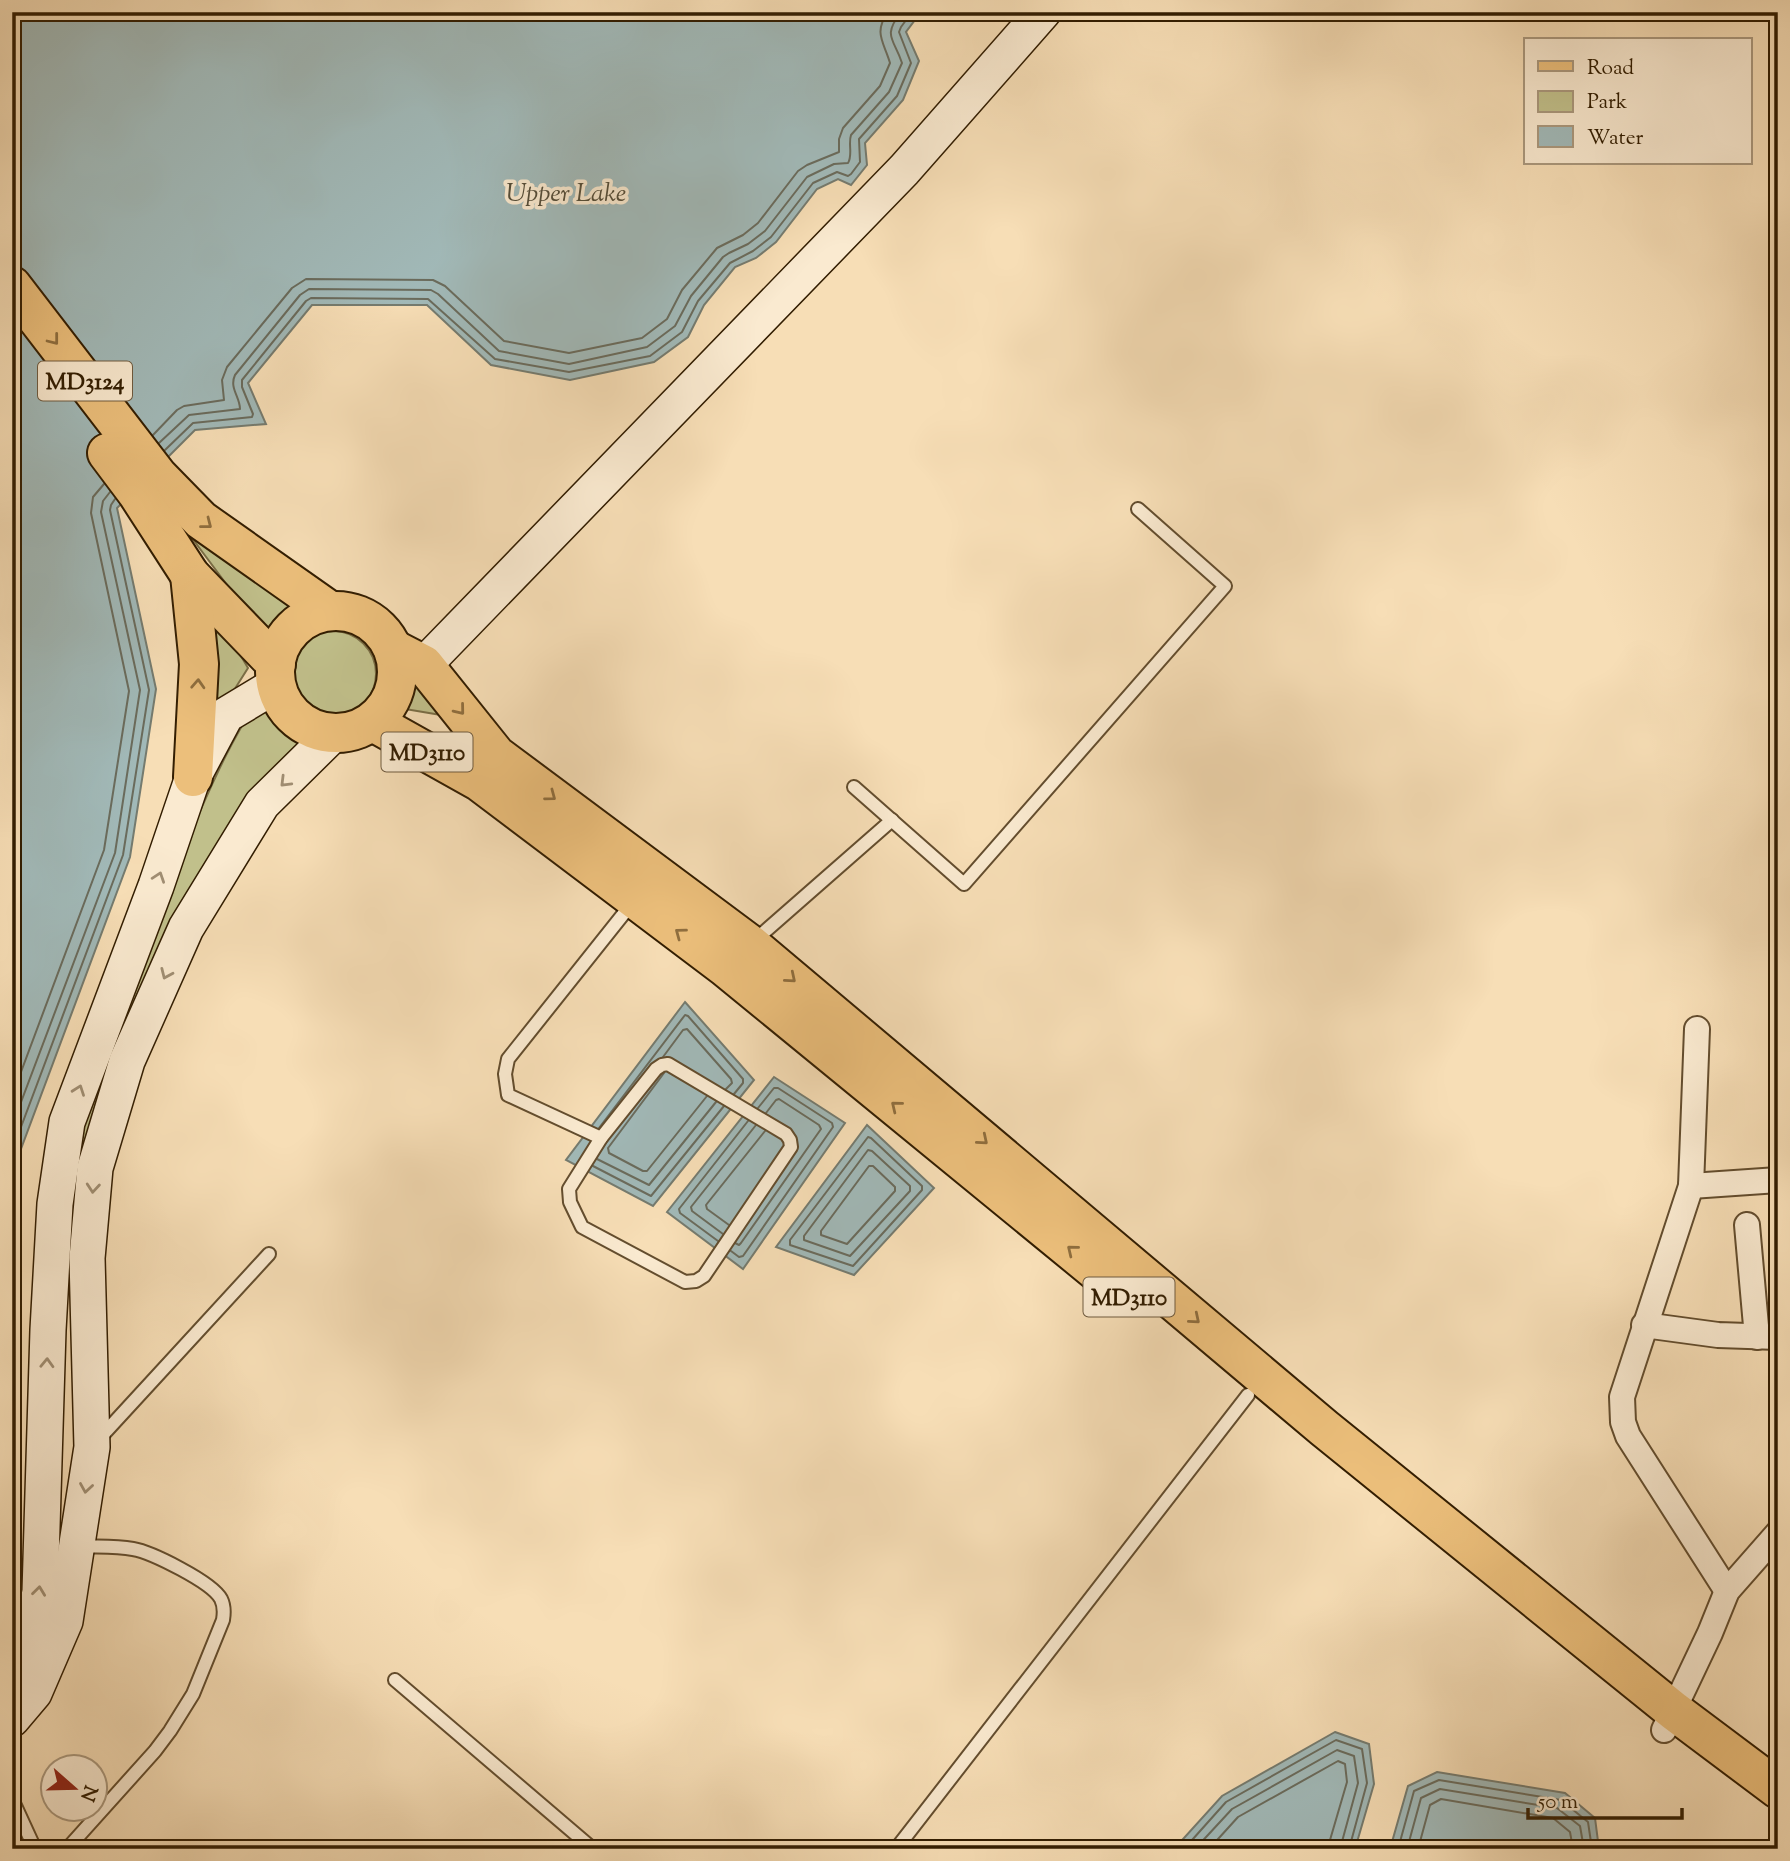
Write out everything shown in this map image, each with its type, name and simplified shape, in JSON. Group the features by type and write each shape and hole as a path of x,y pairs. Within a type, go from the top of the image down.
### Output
{"main road":[{"path":"190,575 276,675 284,704 296,719 314,730 334,734 354,731 373,722 387,707 396,689 398,669 409,657 869,207 1043,12"},
{"name":"MD3124","path":"12,286 148,484 190,575"},
{"name":"MD3124","path":"12,330 148,484"},
{"path":"148,484 330,611"},
{"path":"190,575 199,664 193,777"},
{"path":"12,1678 25,1661 40,1592 54,1218 67,1122 156,886 193,777 226,715 276,675 282,645 293,628 310,617 330,611 350,612 368,619 409,657"},
{"name":"MD3110","path":"409,657 496,755 738,956 1324,1428 1778,1810"},
{"name":"MD3110","path":"373,722 481,782 635,899 738,956 1248,1395 1492,1578 1669,1720 1778,1789"},
{"path":"12,1719 34,1693 65,1621 92,1447 87,1258 95,1168 127,1061 186,928 262,804 334,734"}],"street":[{"path":"1697,1029 1691,1186 1622,1397 1623,1422 1628,1436 1727,1591"},
{"path":"1691,1186 1778,1180"},
{"path":"1644,1325 1718,1335 1767,1337 1747,1224"},
{"path":"1669,1720 1727,1591 1778,1533"}],"lane":[{"path":"854,787 964,884 1225,586 1138,509"},
{"path":"738,956 891,820"},
{"path":"601,1138 508,1095 505,1074 508,1059 635,899"},
{"path":"668,1064 786,1134 791,1147 704,1276 696,1281 685,1282 582,1227 570,1202 569,1189 601,1138 656,1069 668,1064"},
{"path":"92,1447 269,1254"},
{"path":"895,1849 1248,1395"},
{"path":"67,1849 170,1731 192,1694 224,1612 221,1599 206,1584 152,1554 133,1549 77,1546"},
{"path":"395,1680 593,1849"},
{"path":"12,1799 36,1849"}],"green space":[{"path":"162,498 303,606 289,615 266,642 236,597"},
{"path":"214,614 248,668 212,725"},
{"path":"333,631 357,638 369,650 376,674 369,698 357,710 333,717 309,710 297,698 290,674 297,650 309,638"},
{"path":"419,674 453,717 399,708 404,688"},
{"path":"263,693 303,741 92,1144 77,1139 132,981 178,863 225,757"}],"water":[{"name":"Upper Lake","path":"12,12 921,12 906,32 919,61 903,100 865,143 867,165 851,185 838,179 817,189 776,242 756,258 735,267 704,305 688,337 654,362 570,380 491,365 427,305 312,305 248,383 266,424 195,430 117,508 156,689 130,857 15,1165 12,1213"},
{"path":"685,1002 754,1080 653,1206 566,1160"},
{"path":"774,1077 845,1123 743,1269 667,1212"},
{"path":"867,1125 934,1188 854,1275 776,1247"},
{"path":"1335,1732 1369,1744 1374,1784 1355,1849 1174,1849 1222,1796"},
{"path":"1437,1772 1565,1793 1595,1818 1599,1849 1390,1849 1408,1786"}]}
